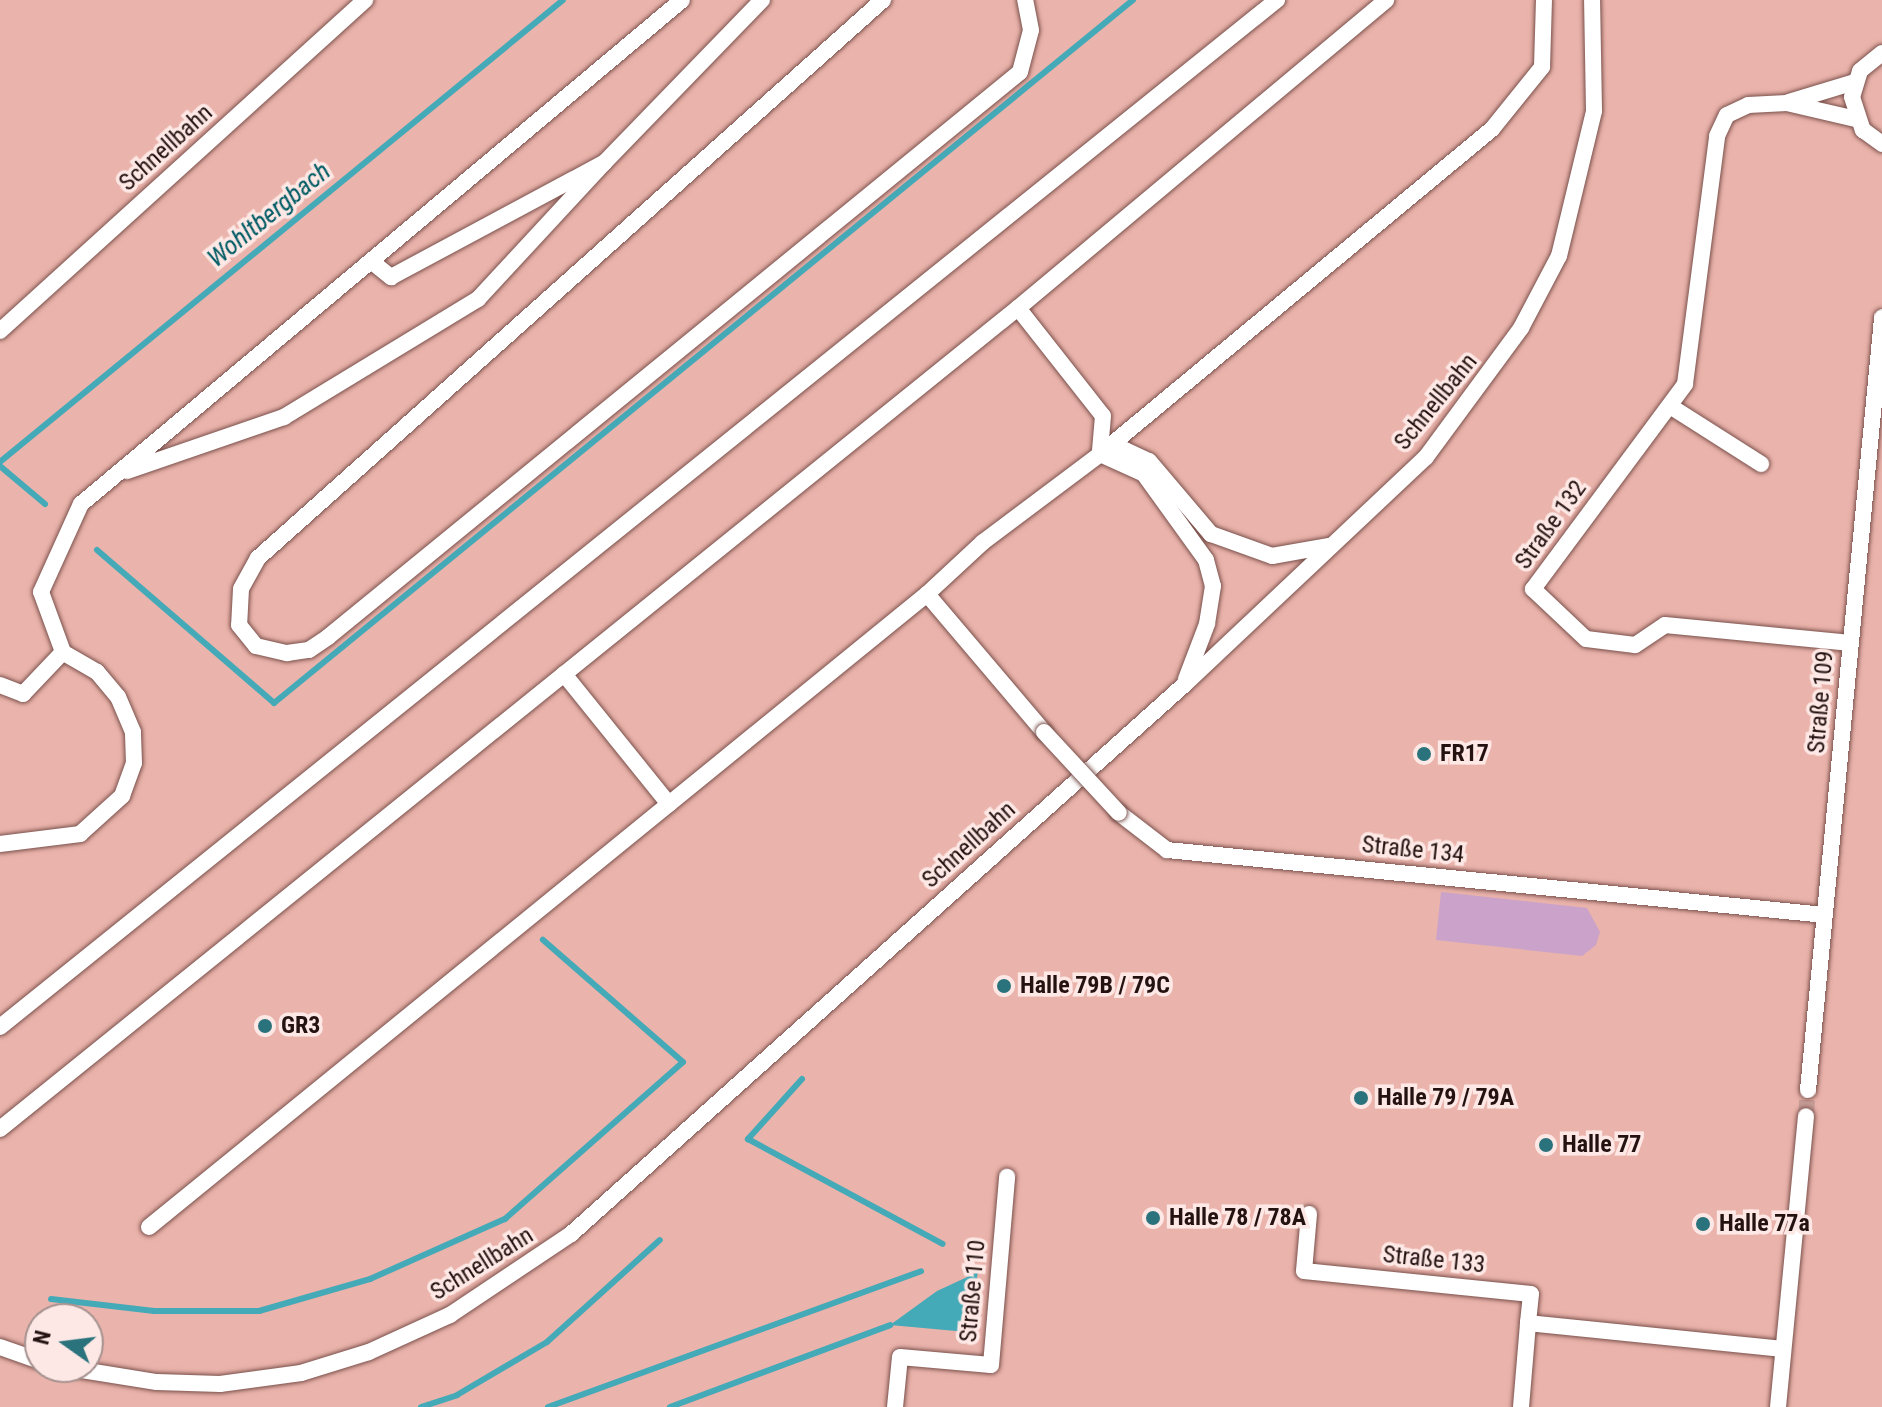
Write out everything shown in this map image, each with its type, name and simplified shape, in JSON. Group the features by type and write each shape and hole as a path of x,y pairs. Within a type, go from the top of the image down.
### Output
{"street":[{"name":"Schnellbahn","path":"0,331 365,0"},
{"path":"0,843 80,834 122,796 134,763 133,732 118,697 97,672 63,652 41,592 81,504 682,0"},
{"path":"117,475 284,417 478,299 762,0"},
{"path":"883,0 258,558 241,589 239,625 256,646 287,653 309,650 328,637 1020,72 1031,30 1025,0"},
{"path":"0,1027 1277,0"},
{"path":"0,1129 1018,308 1386,0"},
{"path":"149,1227 927,594 983,542 1100,454 1492,129 1542,67 1544,0"},
{"name":"Schnellbahn","path":"104,1374 157,1382 220,1384 301,1373 369,1352 450,1315 520,1274 571,1234 1184,685 1426,457 1475,398 1521,328 1559,256 1594,111 1592,0"},
{"path":"1856,119 1855,82 1868,62 1882,53"},
{"path":"1761,464 1670,406 1685,384 1720,125 1736,109 1787,103 1855,82"},
{"path":"1787,103 1856,119 1878,142 1882,161"},
{"path":"371,261 391,277 604,163"},
{"path":"1018,308 1103,416 1100,454"},
{"name":"Straße 109","path":"1808,1090 1851,643 1878,403 1882,318"},
{"name":"Straße 132","path":"1670,406 1533,589 1586,639 1635,645 1665,625 1851,643"},
{"path":"1100,454 1125,450 1149,461 1211,534 1272,556 1330,546"},
{"path":"1100,454 1144,474 1206,560 1213,586 1207,624 1184,685"},
{"name":"Straße 134","path":"927,594 1044,732 1119,813 1167,850 1825,915"},
{"path":"0,685 23,694 63,652"},
{"path":"564,674 669,804"},
{"path":"1778,1407 1806,1116"},
{"name":"Straße 110","path":"895,1407 900,1357 991,1365 1007,1177"},
{"name":"Straße 133","path":"1309,1214 1304,1271 1531,1294 1521,1407"},
{"path":"1528,1323 1783,1349"},
{"path":"0,1347 24,1355"}],"shaded area":[{"path":"0,0 1882,0 1882,1407 0,1407"},
{"path":"1441,892 1587,908 1600,932 1596,945 1582,956 1436,940"}],"water":[{"path":"978,1272 967,1332 890,1325 937,1291"}],"waterway":[{"name":"Wohltbergbach","path":"0,462 563,0"},
{"path":"97,550 274,703 1133,0"},
{"path":"0,466 45,504"},
{"path":"51,1299 154,1311 259,1311 370,1279 505,1219 683,1062 543,940"},
{"path":"802,1079 748,1139 943,1244"},
{"path":"421,1407 457,1395 547,1342 660,1240"},
{"path":"548,1407 921,1271"},
{"path":"670,1407 890,1325"}],"tunnel":[{"path":"1806,1116 1808,1090"}],"place":[{"name":"FR17","path":"1424,754"},
{"name":"Halle 79B / 79C","path":"1004,986"},
{"name":"GR3","path":"265,1026"},
{"name":"Halle 79 / 79A","path":"1361,1098"},
{"name":"Halle 77","path":"1546,1145"},
{"name":"Halle 78 / 78A","path":"1153,1218"},
{"name":"Halle 77a","path":"1703,1224"}]}
